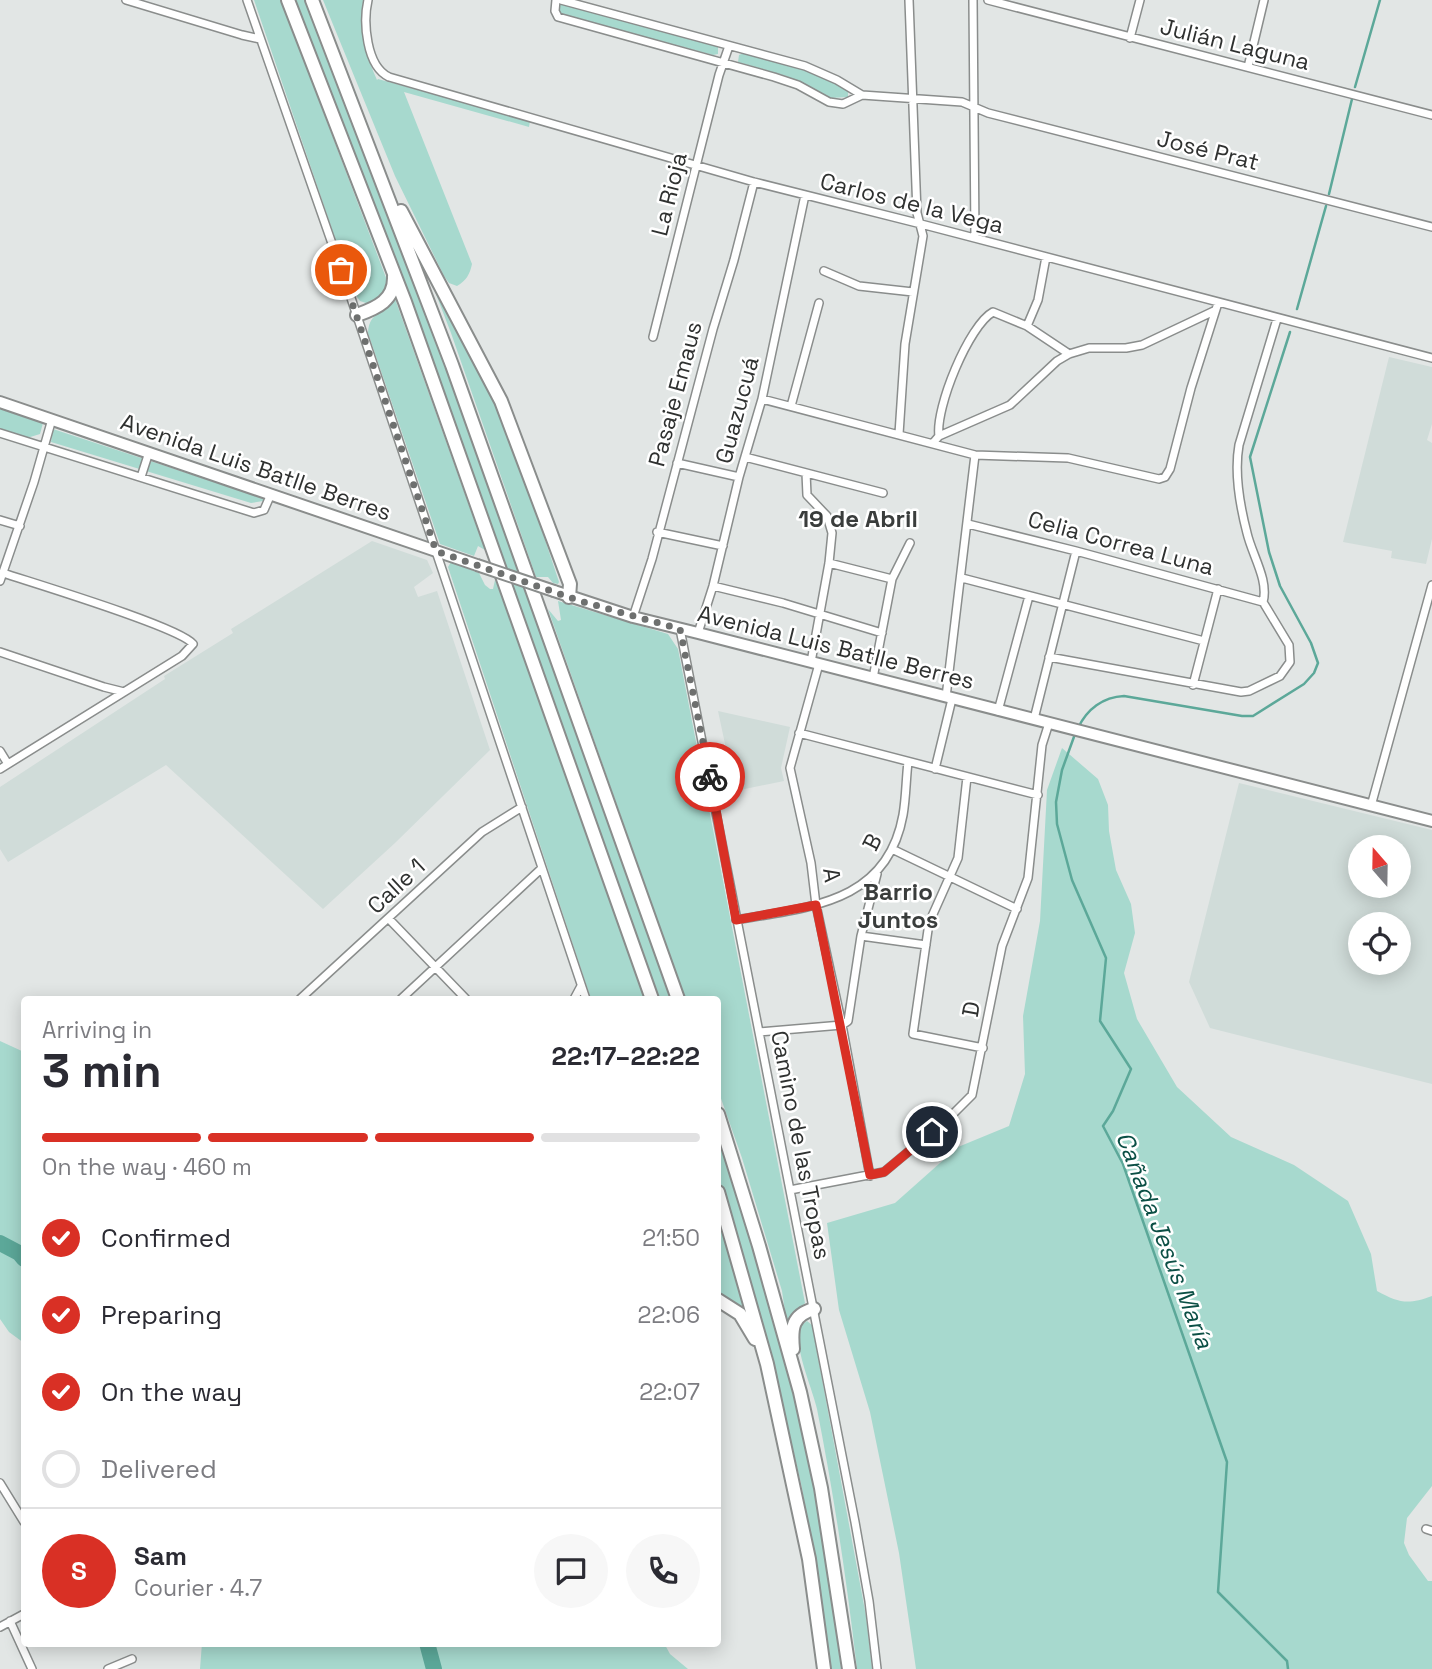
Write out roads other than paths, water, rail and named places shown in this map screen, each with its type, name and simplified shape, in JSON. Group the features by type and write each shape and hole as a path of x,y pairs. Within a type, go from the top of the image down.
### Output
{"highway":[{"path":"288,0 394,272 651,996"},
{"path":"312,0 452,365 677,996"},
{"path":"379,170 501,401 570,584 569,597"},
{"path":"357,315 387,300 393,291 394,272"},
{"path":"721,1124 795,1374 821,1488 849,1669"},
{"path":"721,1203 767,1364 809,1559 824,1669"},
{"path":"721,1302 740,1314 767,1364"},
{"path":"795,1374 792,1345 794,1324 803,1312 814,1309"}],"main road":[{"name":"Avenida Luis Batlle Berres","path":"0,402 634,617 1432,821"}],"street":[{"path":"126,0 260,39"},
{"path":"247,0 357,315 585,996"},
{"name":"Carlos de la Vega","path":"368,0 366,14 369,43 377,69 384,75 696,166 1046,257 1216,307 1277,318 1432,358"},
{"path":"559,0 729,46 824,73 862,95 843,104 830,102 799,85 558,17 555,11 559,0"},
{"path":"899,434 905,351 923,236 922,224 917,214 909,0"},
{"path":"973,0 975,238"},
{"name":"Julián Laguna","path":"988,0 1432,115"},
{"path":"1130,38 1140,0"},
{"path":"1248,67 1264,0"},
{"name":"La Rioja","path":"653,337 719,75 729,46"},
{"name":"José Prat","path":"862,95 962,102 988,113 1432,227"},
{"name":"Pasaje Emaus","path":"634,617 754,182"},
{"name":"Guazucuá","path":"698,634 762,399 805,195"},
{"path":"1027,327 1038,300 1046,257"},
{"path":"824,271 859,286 913,292"},
{"path":"791,406 819,303"},
{"path":"762,399 975,455 1068,458 1159,479 1165,477 1170,469 1216,307"},
{"path":"933,443 939,436 1010,405 1057,361 1069,354 1089,348 1142,345 1216,307"},
{"path":"939,436 942,408 956,367 984,317 993,312 1027,327 1069,354"},
{"path":"1049,657 1194,684 1249,691 1285,672 1291,657 1289,645 1262,602 1266,590 1246,533 1236,463 1277,318"},
{"path":"0,769 182,656 193,644 191,640 174,633 2,577 52,419"},
{"path":"0,433 254,513 264,510 271,494"},
{"path":"141,477 149,452"},
{"path":"935,769 949,698 975,455"},
{"path":"745,457 883,493"},
{"path":"677,463 739,477"},
{"name":"A","path":"806,473 807,495 829,521 832,533 819,614 815,663 790,768 811,863 816,905 870,1175"},
{"path":"0,520 20,526"},
{"name":"Celia Correa Luna","path":"968,524 1262,602"},
{"path":"657,532 723,546"},
{"path":"873,678 892,579 910,543"},
{"path":"1034,719 1076,551"},
{"path":"829,563 892,579"},
{"path":"962,578 1204,641"},
{"path":"713,586 882,633"},
{"path":"1371,806 1432,588"},
{"path":"1194,684 1218,589"},
{"path":"998,710 1029,596"},
{"name":"Camino de las Tropas","path":"680,629 814,1309 866,1588 877,1669"},
{"path":"0,652 124,692"},
{"name":"D","path":"790,1190 884,1172 968,1101 974,1089 1006,930 1028,878 1042,745 1049,723"},
{"path":"799,733 1038,795"},
{"path":"0,751 8,764"},
{"name":"B","path":"736,920 816,905 847,893 877,873 891,849 903,816 908,762"},
{"path":"967,777 958,858 929,923 912,1034 983,1048"},
{"name":"Calle 1","path":"303,996 482,832 522,807"},
{"path":"891,849 1017,909"},
{"path":"404,996 542,868"},
{"path":"759,1032 842,1025 848,1021 861,936 877,873"},
{"path":"389,919 463,996"},
{"path":"861,936 926,945"},
{"path":"576,996 582,986"},
{"path":"0,1483 21,1509"},
{"path":"0,1627 21,1616"},
{"path":"10,1621 21,1645"},
{"path":"22,1647 32,1669"},
{"path":"108,1669 132,1659"}],"waterway":[{"name":"Cañada Jesús María","path":"1355,87 1380,0"},
{"name":"Cañada Jesús María","path":"1329,194 1352,99"},
{"name":"Cañada Jesús María","path":"1297,309 1326,206"},
{"name":"Cañada Jesús María","path":"1078,728 1086,715 1097,705 1124,696 1253,716 1304,684 1314,673 1318,663 1311,643 1280,586 1269,552 1250,457 1290,332"},
{"name":"Cañada Jesús María","path":"1075,734 1062,770 1056,802 1057,824 1072,880 1106,958 1100,1021 1131,1069 1113,1111 1103,1126 1123,1164 1227,1462 1218,1592 1287,1661 1288,1669"},
{"path":"0,1243 21,1255"},
{"path":"428,1647 434,1669"}],"district":[{"name":"19 de Abril","path":"858,518"},
{"name":"Barrio Juntos","path":"898,905"}]}
